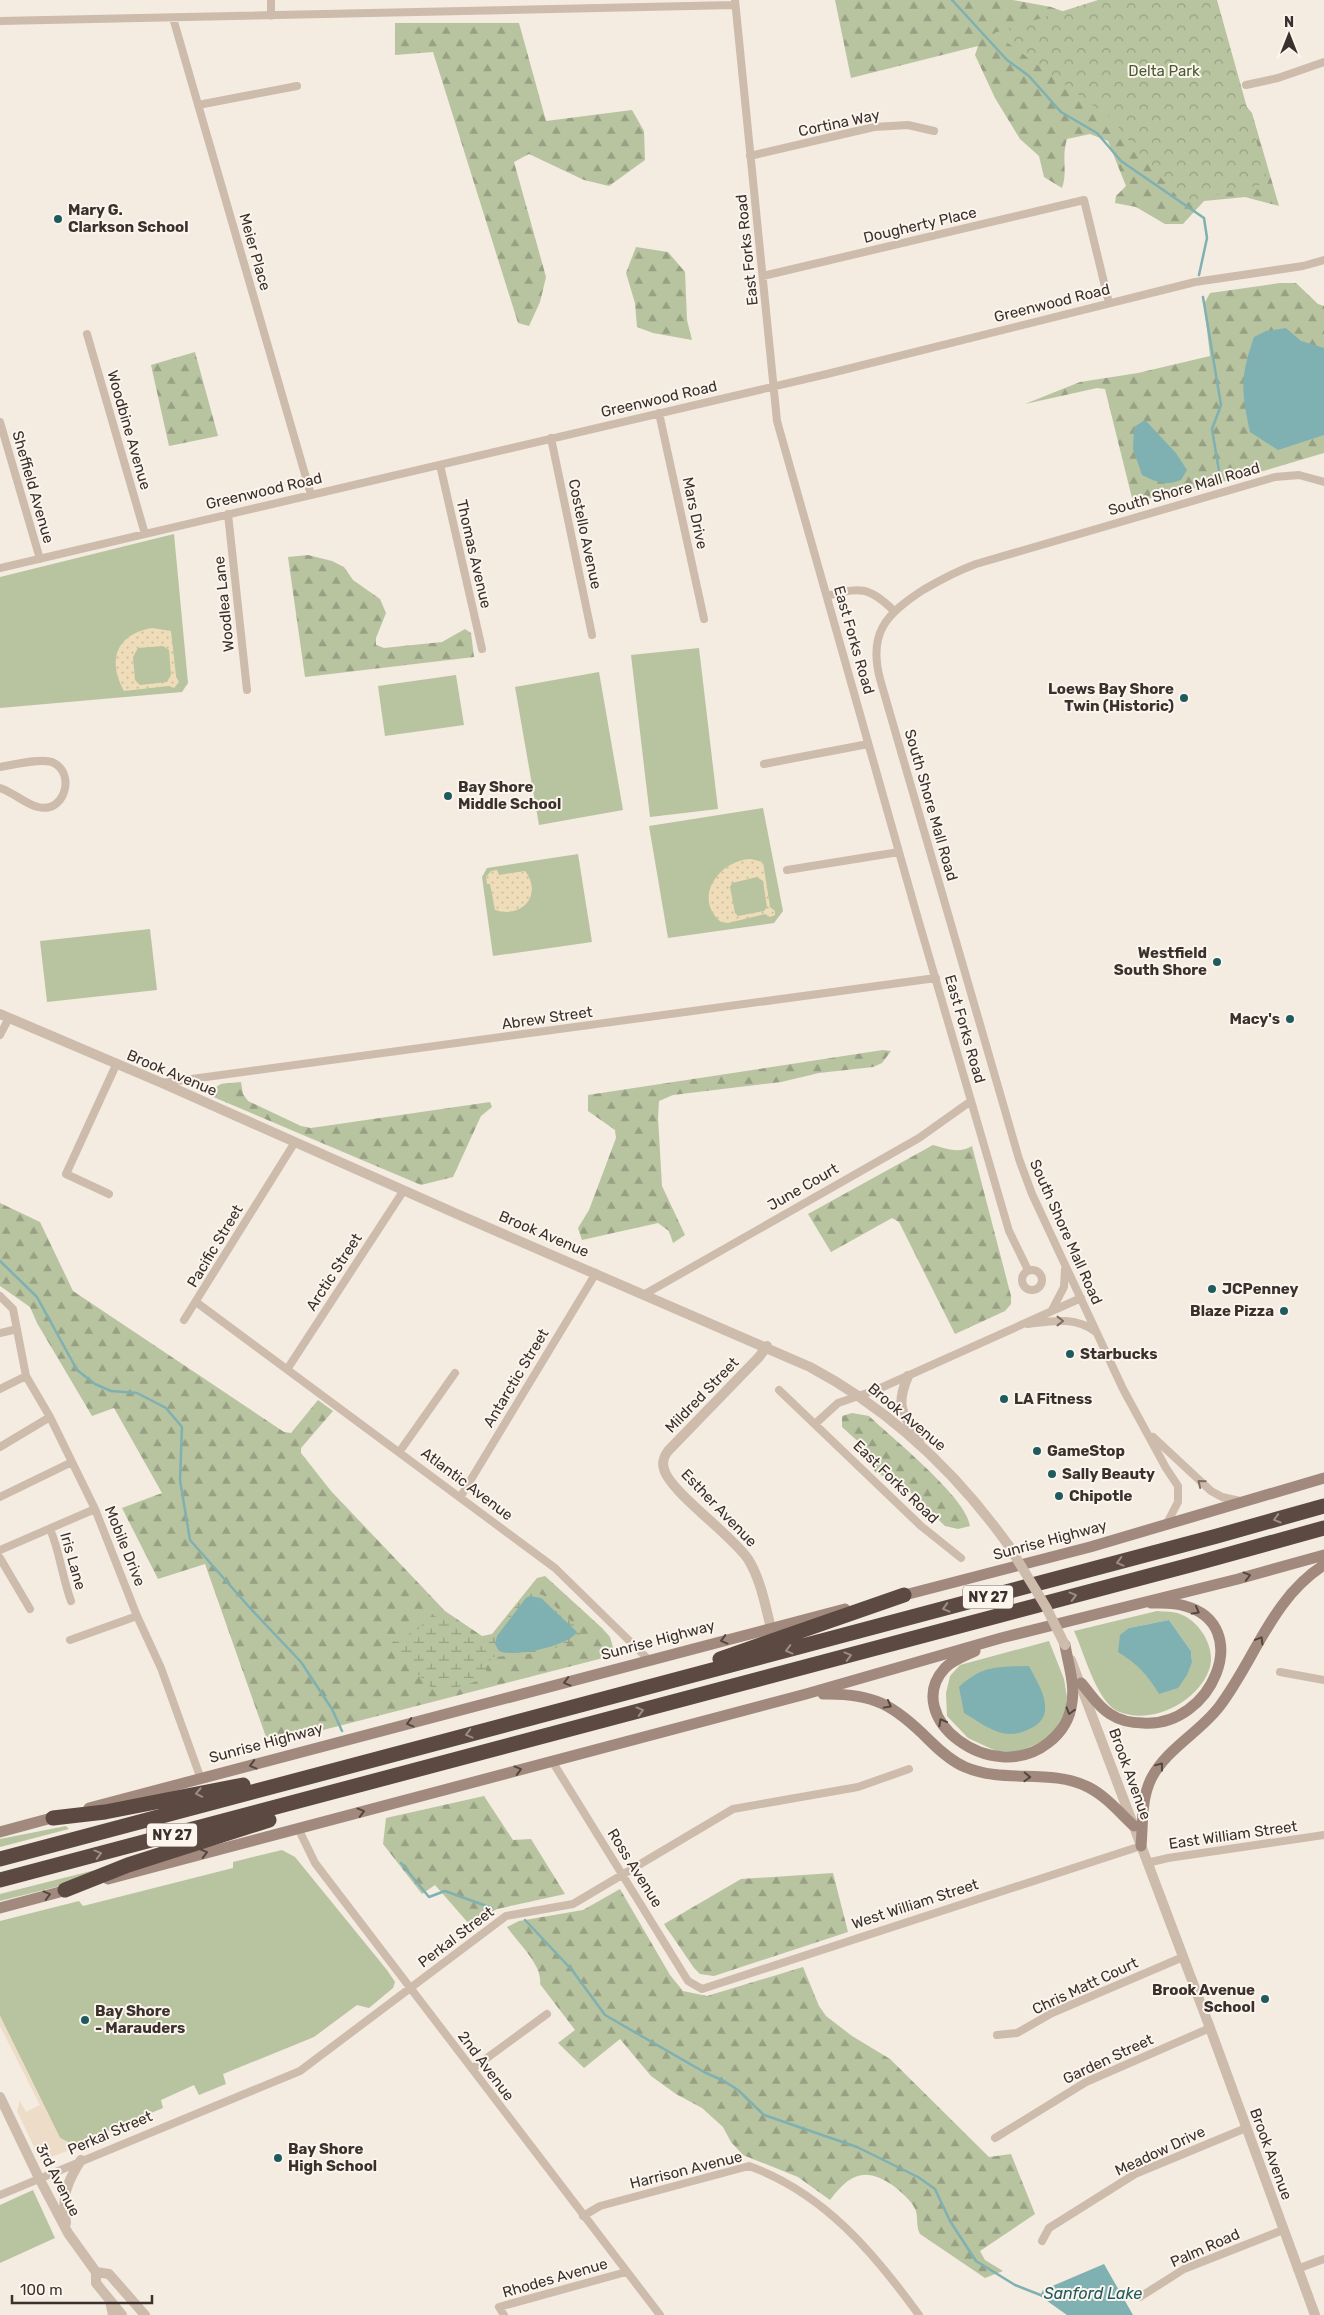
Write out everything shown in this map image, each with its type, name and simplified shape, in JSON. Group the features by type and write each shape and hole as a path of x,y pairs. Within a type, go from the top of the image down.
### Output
{"highway":[{"name":"NY 27","path":"0,1859 1324,1506"},
{"name":"NY 27","path":"0,1880 1219,1558 1322,1528"},
{"path":"652,1686 729,1655 904,1595"},
{"path":"53,1818 105,1812 231,1787 317,1775"},
{"path":"65,1890 128,1865 275,1818 344,1789"}],"main road":[{"name":"Sunrise Highway","path":"0,1832 771,1628 1036,1562 1324,1478"},
{"path":"0,1908 806,1694 1001,1638 1238,1579 1324,1555"},
{"path":"1141,1846 1146,1795 1158,1768 1218,1708 1278,1610 1299,1585 1324,1565"},
{"path":"1081,1683 1110,1714 1125,1721 1147,1724 1167,1721 1185,1713 1201,1700 1209,1690 1219,1668 1220,1651 1217,1634 1207,1618 1198,1611 1178,1604 1132,1604"},
{"path":"1001,1638 948,1666 941,1674 934,1695 937,1711 949,1732 970,1749 991,1756 1012,1757 1032,1753 1048,1743 1062,1729 1070,1713 1073,1695 1065,1645"},
{"path":"806,1694 854,1694 880,1701 901,1714 944,1753 963,1766 994,1775 1054,1778 1079,1783 1100,1793 1134,1826"}],"street":[{"path":"271,0 271,16"},
{"path":"0,21 271,16 735,3"},
{"name":"East Forks Road","path":"735,3 775,386 777,421 1009,1231 1028,1270"},
{"name":"Meier Place","path":"173,18 311,495"},
{"path":"1246,85 1278,78 1324,62"},
{"path":"198,106 296,86"},
{"name":"Cortina Way","path":"750,156 874,127 908,125 934,131"},
{"name":"Dougherty Place","path":"763,276 1084,200 1109,302"},
{"name":"Greenwood Road","path":"0,568 775,386 1109,302 1195,282 1294,267 1324,260"},
{"name":"Woodbine Avenue","path":"86,334 145,534"},
{"name":"Mars Drive","path":"659,413 704,620"},
{"name":"Sheffield Avenue","path":"0,422 40,559"},
{"name":"Costello Avenue","path":"551,438 592,635"},
{"name":"Thomas Avenue","path":"440,465 482,649"},
{"name":"South Shore Mall Road","path":"1166,1525 1177,1506 1179,1489 1147,1432 1064,1264 1032,1194 1019,1159 880,679 876,656 877,644 882,629 894,611 940,580 968,566 1275,477 1299,475 1324,482"},
{"name":"Woodlea Lane","path":"228,514 247,690"},
{"path":"827,596 853,590 868,590 876,594 894,611"},
{"path":"764,764 868,744"},
{"path":"0,767 44,761 54,762 61,770 66,789 62,798 55,804 48,808 38,808 0,788"},
{"path":"787,870 899,852"},
{"name":"Abrew Street","path":"162,1083 936,978"},
{"path":"0,1035 4,1016"},
{"name":"Brook Avenue","path":"4,1016 767,1346 810,1367 860,1396 890,1418 932,1456 969,1494 1009,1546 1042,1599 1065,1645 1081,1683 1210,2028 1314,2315"},
{"path":"109,1194 66,1174 116,1065"},
{"name":"June Court","path":"645,1294 919,1138 971,1100"},
{"name":"Pacific Street","path":"255,1345 196,1302 295,1142"},
{"name":"Arctic Street","path":"288,1368 404,1190"},
{"path":"1052,1310 1064,1287 1064,1264"},
{"name":"Antarctic Street","path":"461,1496 596,1273"},
{"name":"Mobile Drive","path":"0,1296 13,1310 26,1376 50,1417 95,1509 137,1616 161,1668 201,1779"},
{"path":"815,1424 838,1403 908,1376 1081,1298"},
{"path":"184,1320 196,1302"},
{"path":"1018,1326 1066,1320 1080,1323 1098,1334"},
{"path":"0,1333 17,1329"},
{"name":"Atlantic Avenue","path":"255,1345 461,1496 555,1568 649,1660"},
{"name":"Mildred Street","path":"663,1466 668,1451 759,1357 767,1346"},
{"path":"400,1451 455,1372"},
{"path":"0,1389 26,1376"},
{"path":"908,1376 900,1397 901,1410 932,1456"},
{"name":"East Forks Road","path":"779,1390 921,1526 960,1558"},
{"path":"0,1447 50,1417"},
{"name":"South Shore Mall Road","path":"1147,1432 1210,1491 1226,1498 1245,1502"},
{"path":"0,1497 72,1462"},
{"name":"Esther Avenue","path":"663,1466 674,1485 746,1556 758,1579 771,1628"},
{"path":"0,1550 95,1509"},
{"name":"Iris Lane","path":"50,1528 57,1545 70,1601"},
{"path":"0,1558 30,1609"},
{"path":"70,1640 137,1616"},
{"path":"1280,1672 1324,1680"},
{"name":"Ross Avenue","path":"552,1761 688,1981 697,1988"},
{"name":"Perkal Street","path":"0,2195 300,2071 506,1916 573,1904 733,1809 858,1787 909,1769"},
{"name":"2nd Avenue","path":"298,1828 315,1863 660,2315"},
{"name":"East William Street","path":"1147,1863 1168,1858 1324,1835"},
{"name":"West William Street","path":"697,1988 702,1989 1141,1846"},
{"name":"Chris Matt Court","path":"998,2035 1017,2034 1052,2013 1183,1957"},
{"path":"472,2069 547,2014"},
{"name":"Garden Street","path":"996,2138 1086,2082 1210,2028"},
{"name":"3rd Avenue","path":"0,2097 68,2233 96,2272 96,2283 122,2315"},
{"name":"Meadow Drive","path":"1042,2241 1049,2228 1135,2174 1246,2128"},
{"path":"68,2233 63,2208 64,2194 68,2182 81,2160"},
{"name":"Harrison Avenue","path":"584,2216 600,2206 749,2166 770,2174 800,2191 840,2221 869,2250 919,2315"},
{"name":"Palm Road","path":"1140,2297 1184,2269 1283,2230"},
{"path":"1297,2269 1324,2259"},
{"name":"3rd Avenue","path":"96,2272 109,2274 145,2315"},
{"name":"Rhodes Avenue","path":"504,2315 499,2307 626,2272"},
{"path":"108,2299 112,2315"}],"green space":[{"path":"835,0 1013,0 1051,7 1084,19 1234,92 1252,113 1279,206 1245,197 1204,201 1183,224 1165,224 1136,207 1115,203 1116,196 1126,186 1108,141 1090,134 1067,139 1062,188 1044,177 1039,156 1020,139 995,98 975,55 978,46 851,78"},
{"name":"Delta Park","path":"1098,0 1217,0 1268,183 1183,203 1113,120 994,33"},
{"path":"395,23 519,23 546,121 632,110 644,131 645,160 609,186 584,180 529,154 514,162 546,277 540,302 529,326 518,323 433,52 395,55"},
{"path":"636,247 668,252 685,272 687,320 692,340 653,333 637,327 635,303 626,273"},
{"path":"1280,283 1296,283 1318,304 1324,306 1324,453 1243,477 1138,501 1132,498 1105,389 1097,388 1025,404 1080,382 1138,373 1210,356 1204,304 1210,293"},
{"path":"195,352 218,436 169,446 151,365"},
{"path":"174,534 188,683 182,692 0,708 0,577"},
{"path":"308,555 332,561 344,567 353,580 380,599 386,613 376,638 376,645 384,648 442,642 465,629 471,633 474,657 305,677 288,557"},
{"path":"699,648 718,809 650,817 631,655"},
{"path":"599,672 623,810 539,825 515,687"},
{"path":"456,675 464,725 385,736 378,686"},
{"path":"763,808 783,911 774,923 668,938 649,826"},
{"path":"578,854 592,942 493,956 482,877 487,868"},
{"path":"150,929 157,990 47,1002 40,941"},
{"path":"883,1050 891,1051 882,1063 873,1067 819,1073 781,1082 673,1095 659,1101 658,1118 662,1186 685,1235 673,1243 669,1231 658,1223 582,1240 578,1228 589,1210 616,1138 615,1130 588,1111 588,1095"},
{"path":"241,1082 243,1094 248,1101 301,1126 311,1128 490,1102 492,1107 481,1116 453,1177 421,1185 211,1096 210,1091 221,1084"},
{"path":"933,1145 958,1150 972,1146 1011,1296 1011,1304 1005,1311 955,1334 899,1222 892,1218 831,1252 808,1214"},
{"path":"0,1203 40,1222 73,1291 284,1432 291,1433 318,1400 333,1411 301,1448 301,1453 331,1491 445,1611 482,1636 492,1634 537,1578 545,1576 602,1628 610,1637 614,1651 607,1657 288,1739 266,1737 205,1564 158,1579 122,1508 162,1493 114,1408 92,1416 37,1323 30,1307 0,1286"},
{"path":"852,1413 869,1416 927,1469 956,1500 966,1514 970,1526 958,1529 945,1526 905,1487 875,1472 863,1446 842,1427 842,1416"},
{"path":"531,1592 543,1595 583,1632 564,1645 552,1649 528,1654 492,1657 486,1668 487,1678 452,1689 434,1691 389,1644 418,1629 429,1617 438,1616 452,1620 476,1637 493,1636 525,1595"},
{"path":"1157,1611 1177,1613 1194,1623 1205,1637 1211,1653 1209,1670 1203,1682 1194,1692 1171,1708 1144,1716 1130,1715 1117,1711 1103,1697 1091,1675 1074,1631","holes":["1169,1620 1191,1651 1192,1662 1151,1680 1135,1662 1118,1651 1129,1628"]},
{"path":"1049,1641 1064,1679 1067,1697 1065,1712 1051,1737 1019,1752 996,1751 968,1738 947,1716 946,1693 950,1676 960,1665"},
{"path":"484,1796 513,1840 531,1839 565,1894 497,1909 470,1925 435,1885 422,1894 383,1844 386,1818"},
{"path":"66,1826 69,1829 0,1847 0,1839"},
{"path":"282,1850 295,1857 387,1970 395,1982 393,1988 369,2008 357,2005 314,2037 223,2074 226,2084 199,2095 194,2085 161,2100 163,2108 74,2145 60,2138 0,2016 0,1921 79,1901 83,1906 233,1868 233,1862"},
{"path":"99,1869 64,1885 0,1901 0,1894"},
{"path":"833,1873 848,1932 714,1976 700,1974 694,1968 664,1924 741,1879"},
{"path":"620,1889 670,1975 683,1991 707,1996 803,1967 819,2006 826,2016 852,2036 890,2059 989,2157 1011,2154 1035,2214 980,2251 985,2260 1003,2271 985,2278 920,2234 916,2211 912,2204 898,2189 885,2180 867,2175 852,2178 830,2200 798,2177 743,2155 731,2142 723,2127 702,2108 676,2094 651,2076 620,2039 584,2068 558,2043 575,2030 540,1984 538,1969 534,1962 507,1927 519,1921 583,1910"},
{"path":"33,2190 55,2238 0,2263 0,2205"}],"sand":[{"path":"152,628 171,631 176,676 179,682 174,688 169,686 124,691 116,669 118,650 130,636","holes":["163,646 169,650 171,675 167,682 140,685 135,680 133,657 138,648"]},
{"path":"751,859 763,862 770,907 775,911 775,915 770,917 765,914 728,923 721,922 713,912 709,902 709,892 713,882 720,873 739,861","holes":["757,877 763,881 767,907 764,911 738,916 735,913 730,887 732,883"]},
{"path":"497,870 499,875 525,871 532,888 531,896 522,908 505,912 495,910 490,884 487,884 486,877 491,871"}],"shaded area":[{"path":"0,2016 60,2138 77,2147 41,2161 17,2111 20,2101 26,2112 40,2105 0,2026"}],"water":[{"path":"1286,328 1301,341 1324,348 1324,435 1278,450 1250,432 1243,384 1246,363 1254,337 1266,331"},
{"path":"1145,420 1176,453 1187,470 1181,480 1171,483 1161,482 1142,475 1133,449 1134,427"},
{"path":"530,1596 541,1598 577,1632 563,1642 528,1652 506,1653 499,1651 495,1644 497,1636 526,1598"},
{"path":"1169,1620 1191,1651 1192,1662 1187,1675 1178,1688 1159,1694 1141,1670 1118,1652 1120,1635 1129,1628"},
{"path":"1029,1666 1045,1701 1042,1720 1035,1726 1015,1734 1006,1734 990,1728 964,1713 959,1687 968,1680 983,1671 991,1669"},
{"name":"Sanford Lake","path":"1104,2264 1133,2315 1067,2315 1040,2296 1043,2290"}],"waterway":[{"path":"952,0 1007,60 1029,76 1061,112 1097,133 1121,161 1204,218 1207,238 1199,275"},
{"path":"1203,297 1221,405 1212,429 1221,483"},
{"path":"0,1261 37,1297 77,1370 95,1384 111,1391 137,1393 166,1408 182,1427 180,1480 190,1540 301,1662 332,1709 342,1731"},
{"path":"401,1863 429,1897 445,1891 492,1908"},
{"path":"525,1920 572,1970 605,2015 704,2072 724,2081 738,2090 764,2115 857,2147 918,2177 935,2189 950,2221 976,2261 1015,2285 1043,2296"}],"place":[{"name":"Mary G. Clarkson School","path":"58,219"},
{"name":"Loews Bay Shore Twin (Historic)","path":"1184,698"},
{"name":"Bay Shore Middle School","path":"448,796"},
{"name":"Westfield South Shore","path":"1217,962"},
{"name":"Macy's","path":"1290,1019"},
{"name":"JCPenney","path":"1212,1289"},
{"name":"Blaze Pizza","path":"1284,1311"},
{"name":"Starbucks","path":"1070,1354"},
{"name":"LA Fitness","path":"1004,1399"},
{"name":"GameStop","path":"1037,1451"},
{"name":"Sally Beauty","path":"1052,1474"},
{"name":"Chipotle","path":"1059,1496"},
{"name":"Brook Avenue School","path":"1265,1999"},
{"name":"Bay Shore - Marauders","path":"85,2020"},
{"name":"Bay Shore High School","path":"278,2158"}]}
